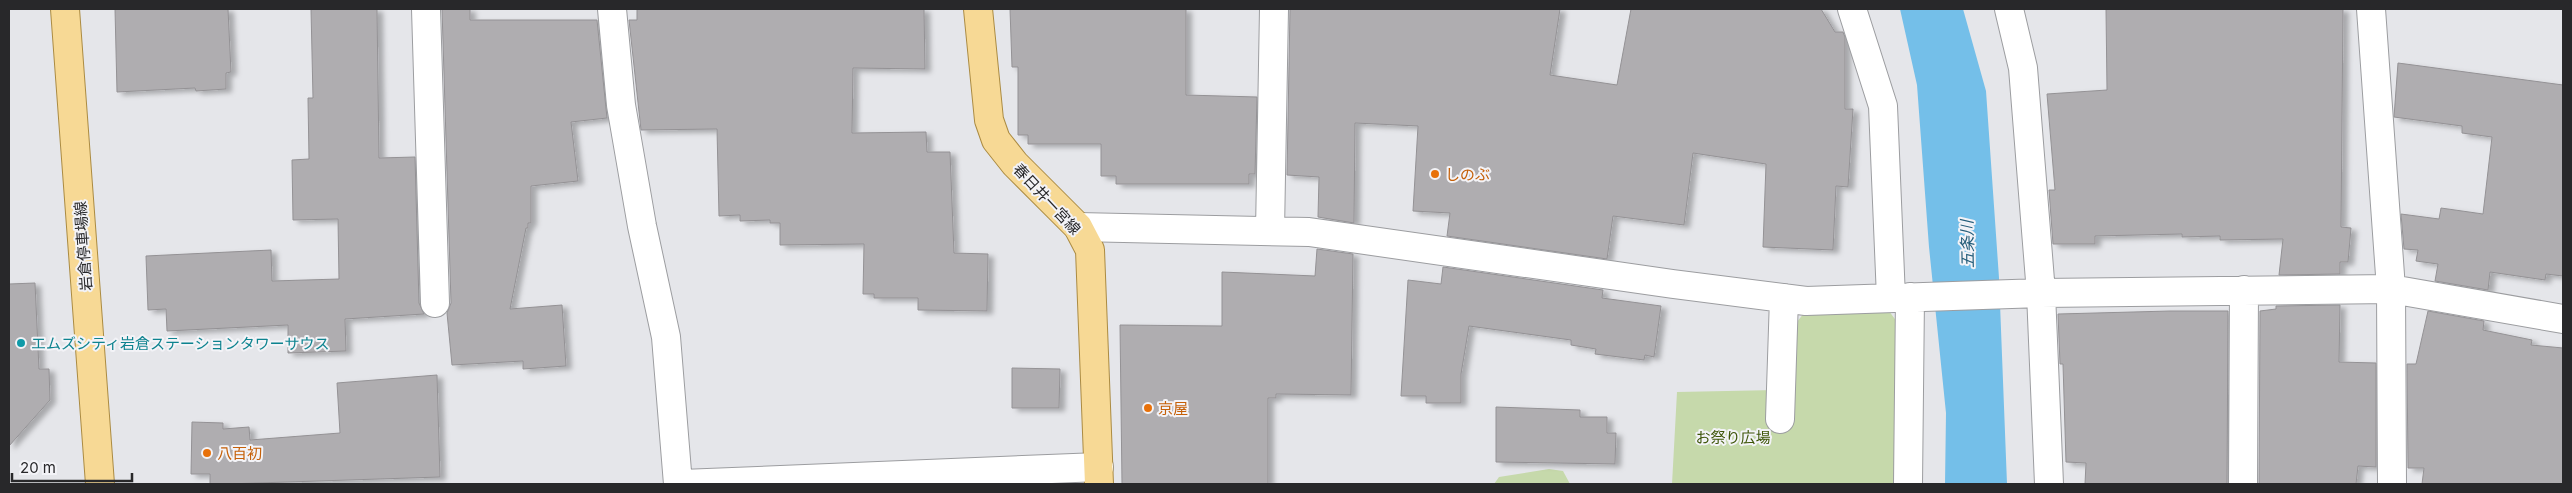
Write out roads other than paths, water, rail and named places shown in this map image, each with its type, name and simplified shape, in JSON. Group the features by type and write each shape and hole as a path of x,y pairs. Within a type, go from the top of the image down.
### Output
{"main road":[{"name":"岩倉停車場線","path":"65,9 100,484"},
{"name":"春日井一宮線","path":"978,9 989,120 996,140 1015,164 1078,227 1090,250 1099,475"}],"street":[{"path":"426,9 435,304"},
{"path":"612,9 621,105 642,226 666,337 678,484"},
{"path":"1270,231 1274,9"},
{"path":"1852,9 1883,106 1901,297 1908,484"},
{"path":"2009,9 2023,68 2041,293 2050,484"},
{"path":"2371,9 2391,289 2392,484"},
{"path":"1078,227 1309,232 1806,301 2041,293 2391,289 2563,319"},
{"path":"2243,484 2244,290"},
{"path":"1780,419 1784,298"},
{"path":"682,484 1099,475"}],"water":[{"name":"五条川","path":"1900,9 1963,9 1986,91 1999,278 2007,484 1945,484 1946,413 1929,247 1917,85"}],"place":[{"name":"しのぶ","path":"1435,174"},
{"name":"エムズシティ岩倉ステーションタワーサウス","path":"21,343"},
{"name":"京屋","path":"1148,408"},
{"name":"八百初","path":"207,453"}],"park label":[{"name":"お祭り広場","path":"1733,437"}]}
